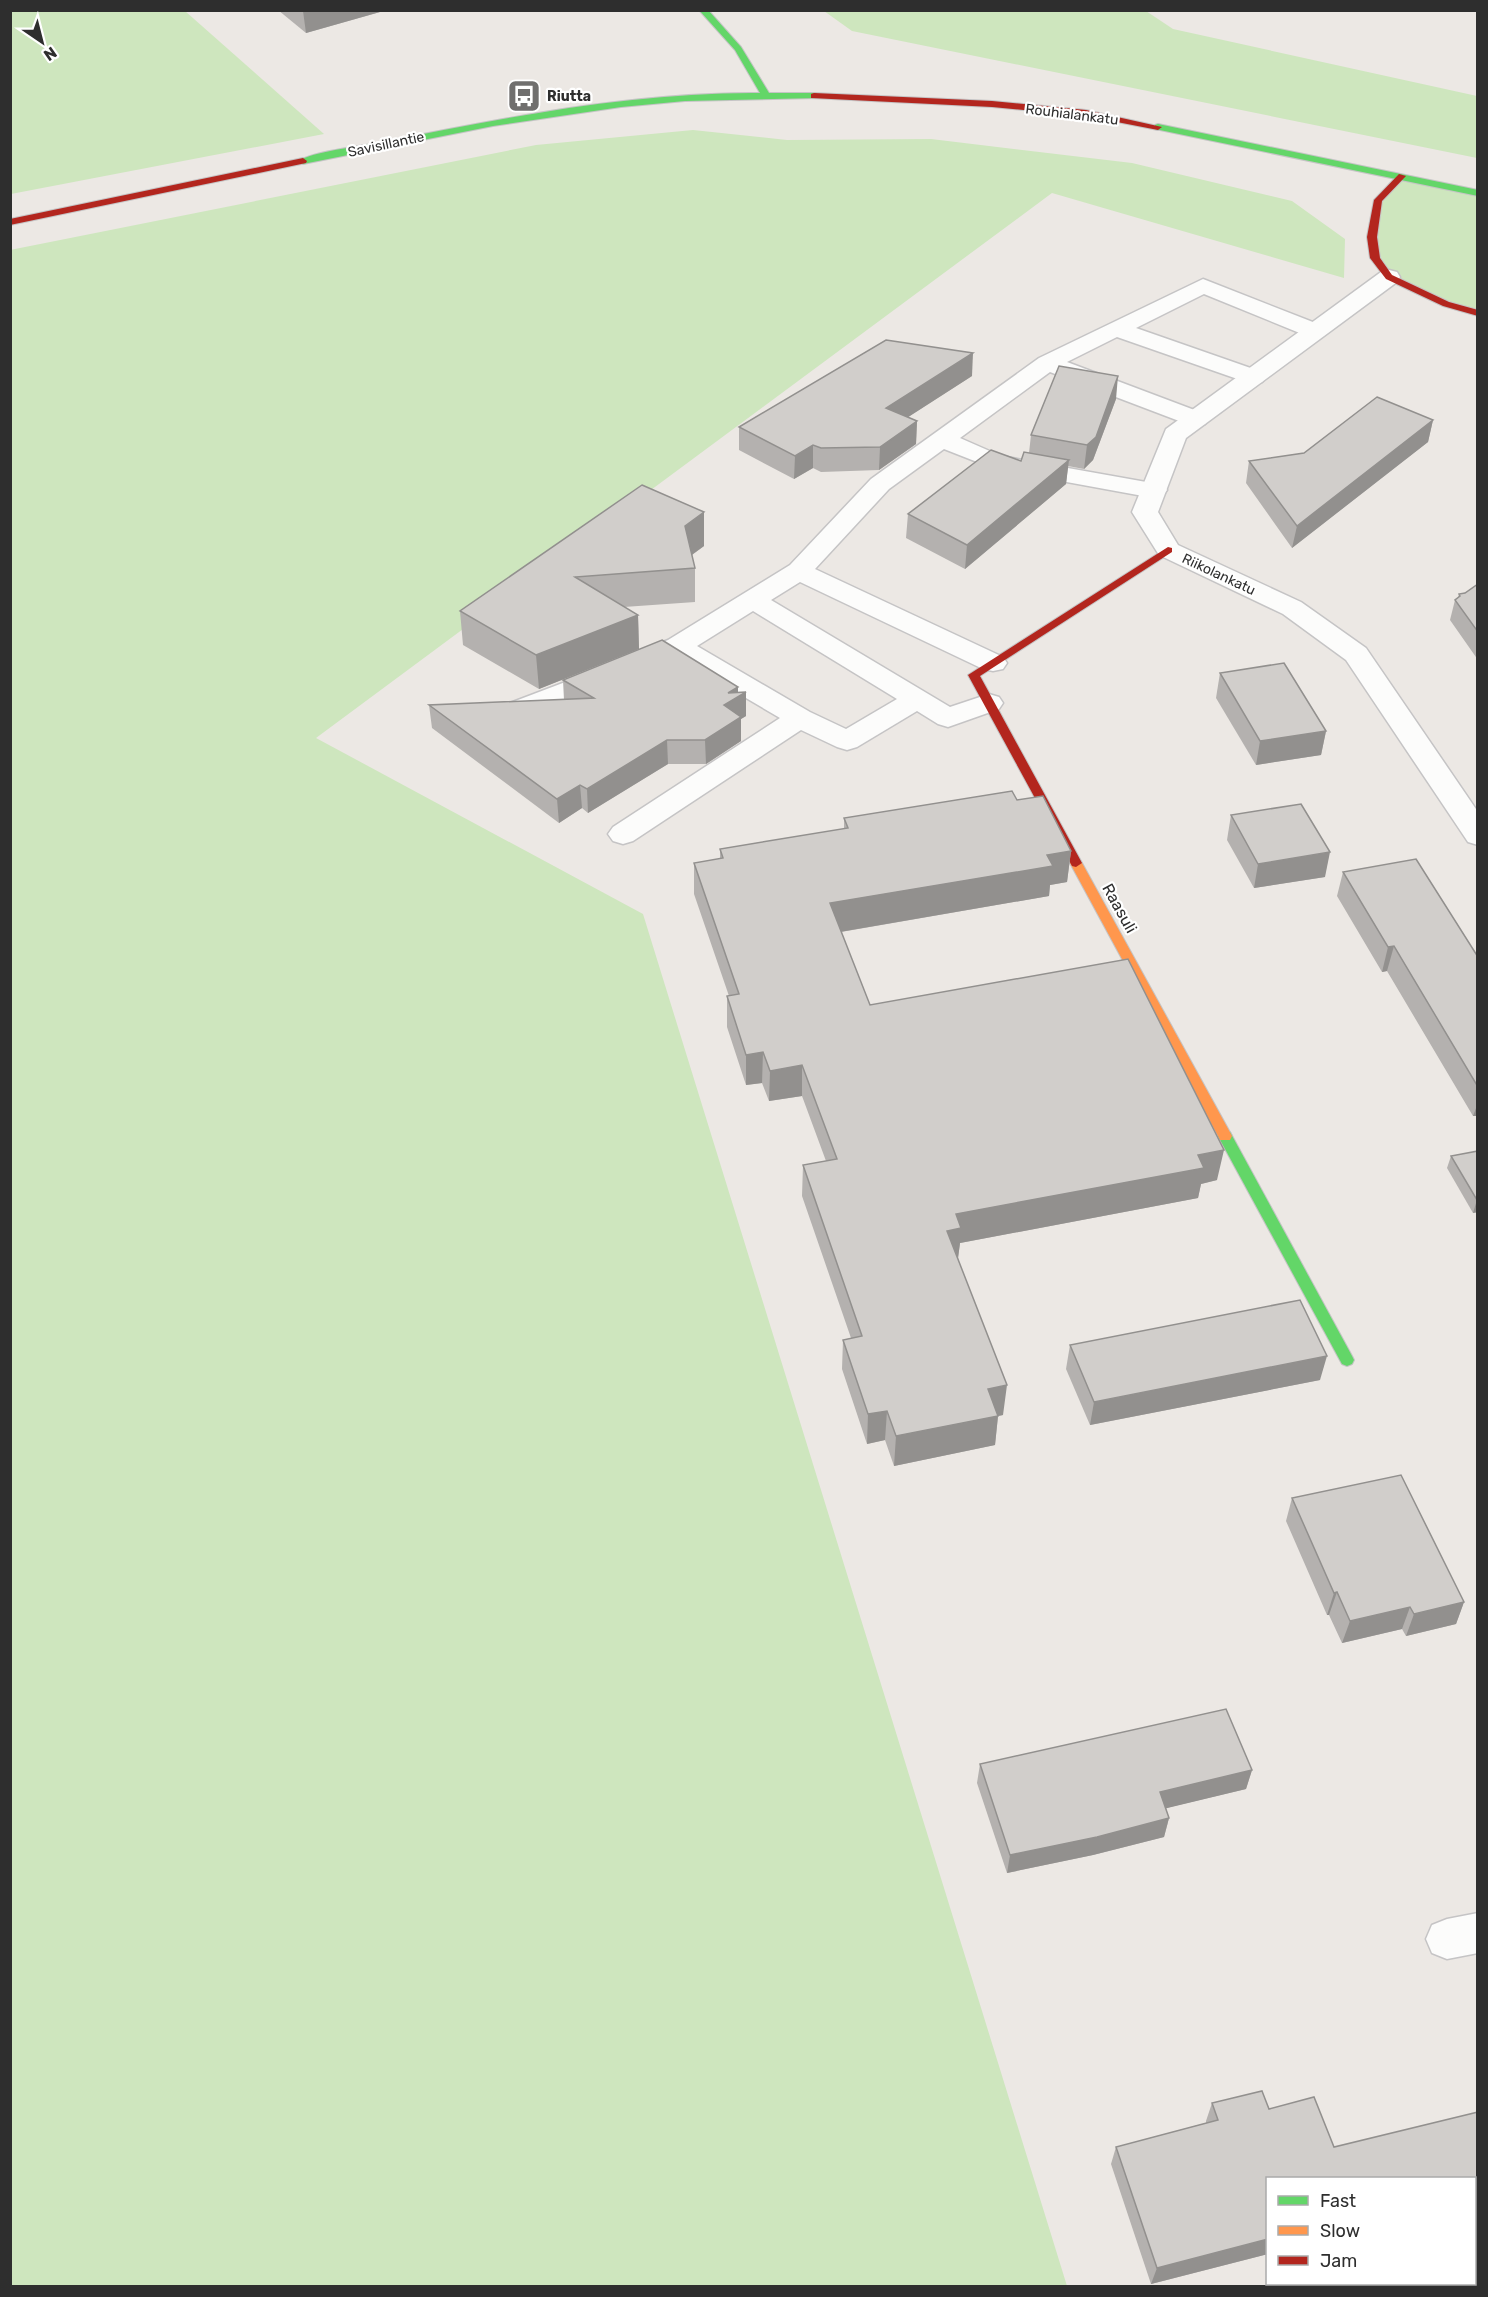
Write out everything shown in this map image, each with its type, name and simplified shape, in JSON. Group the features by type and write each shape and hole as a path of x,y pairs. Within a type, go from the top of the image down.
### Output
{"street":[{"path":"703,10 748,60 765,94"},
{"name":"Rouhialankatu","path":"765,94 992,104 1086,113 1201,134 1478,193"},
{"name":"Savisillantie","path":"10,222 460,128 572,111 680,99 765,94"},
{"path":"1402,176 1378,200 1372,237 1375,258 1389,277 1446,304 1478,313"},
{"name":"Riikolankatu","path":"1389,277 1175,434 1145,512 1168,550 1292,608 1356,654 1478,835"},
{"path":"520,709 678,646 753,600 799,571 880,484 1047,363 1203,286 1315,331"},
{"path":"1115,329 1254,377"},
{"path":"1047,363 1196,419"},
{"path":"942,439 995,462 1154,490"},
{"name":"Raasuli","path":"1168,550 974,675 1347,1360"},
{"path":"799,571 993,663"},
{"path":"753,600 948,718 990,703"},
{"path":"678,646 800,718 847,741 917,699"},
{"path":"623,834 800,718"}],"green space":[{"path":"10,11 185,11 324,134 11,194"},
{"path":"824,11 1146,11 1173,29 1477,96 1477,158 852,31"},
{"path":"693,130 787,140 931,139 1132,163 1292,201 1345,239 1344,278 1052,193 316,738 643,914 1067,2286 11,2286 10,250 536,145"},
{"path":"1402,176 1477,193 1477,313 1389,277 1375,258 1378,200"}],"building":[{"path":"886,340 973,353 886,408 917,421 880,447 821,448 813,445 795,456 739,427"},
{"path":"1059,366 1118,376 1096,437 1087,445 1031,435"},
{"path":"1377,397 1433,420 1297,526 1249,461 1304,453"},
{"path":"991,450 1021,461 1024,452 1069,460 967,545 908,514"},
{"path":"642,485 704,512 685,526 695,568 575,577 638,615 536,655 460,611"},
{"path":"1478,584 1478,632 1455,600 1460,596 1459,594 1465,593"},
{"path":"662,640 738,687 728,693 746,692 724,705 741,717 705,740 667,740 587,789 580,785 557,799 429,705 594,698 563,680"},
{"path":"1284,663 1326,731 1260,741 1220,673"},
{"path":"1012,791 1017,800 1043,796 1071,851 1047,855 1053,866 830,903 870,1005 1128,959 1224,1150 1198,1155 1204,1168 956,1214 961,1228 947,1231 1007,1385 988,1389 998,1416 896,1436 887,1411 868,1414 843,1340 862,1336 803,1165 837,1159 802,1065 770,1071 763,1052 746,1055 727,996 739,994 694,863 723,858 720,849 848,828 844,818"},
{"path":"1301,804 1330,852 1258,864 1231,815"},
{"path":"1416,859 1478,957 1478,1087 1394,946 1388,947 1343,872"},
{"path":"1478,1151 1478,1200 1477,1200 1451,1156"},
{"path":"1300,1300 1327,1356 1094,1402 1070,1345"},
{"path":"1401,1475 1464,1602 1414,1614 1410,1607 1350,1621 1337,1592 1334,1593 1292,1498"},
{"path":"1226,1709 1252,1770 1160,1792 1169,1818 1097,1837 1010,1855 980,1764"},
{"path":"1262,2091 1269,2109 1314,2097 1334,2147 1478,2112 1478,2234 1476,2234 1476,2177 1266,2177 1266,2240 1157,2268 1116,2147 1218,2120 1212,2103"}],"traffic: fast":[{"path":"703,10 738,49 765,94"},
{"path":"303,161 493,123 621,104 750,95 814,96"},
{"path":"1158,127 1478,193"},
{"path":"1225,1136 1347,1360"}],"traffic: slow":[{"path":"1076,863 1225,1136"}],"traffic: jam":[{"path":"814,96 992,104 1086,113 1158,127"},
{"path":"10,222 303,161"},
{"path":"1402,176 1378,200 1372,237 1375,258 1389,277 1446,304 1478,313"},
{"path":"1076,863 974,675 1168,550"}],"place":[{"name":"Riutta","path":"524,96"}]}
